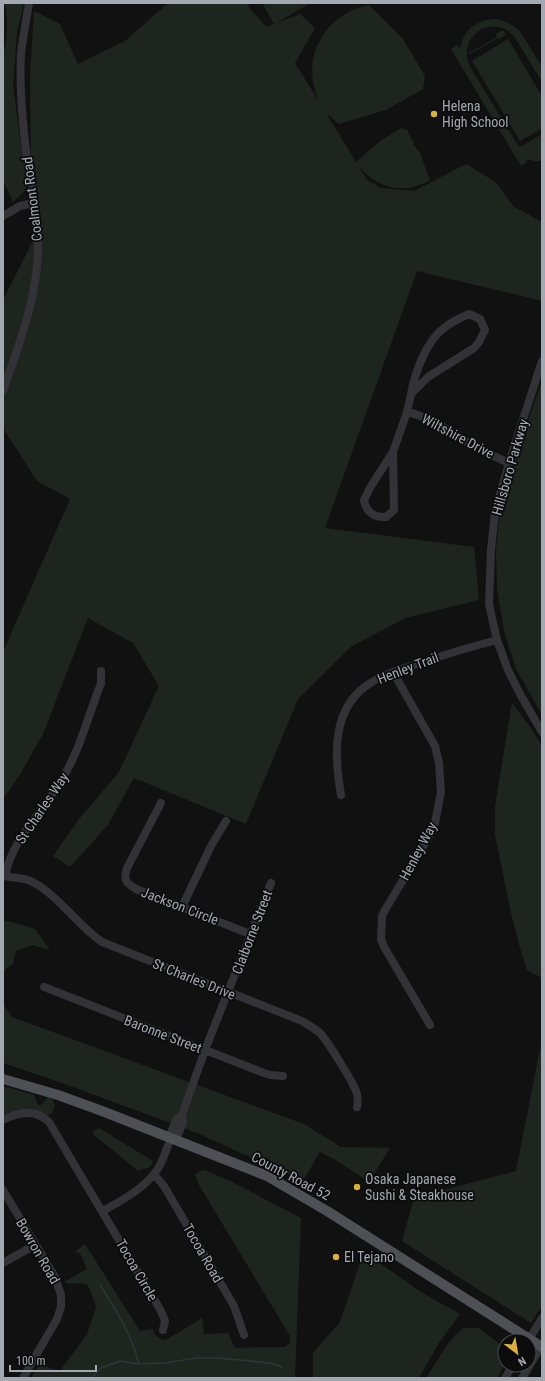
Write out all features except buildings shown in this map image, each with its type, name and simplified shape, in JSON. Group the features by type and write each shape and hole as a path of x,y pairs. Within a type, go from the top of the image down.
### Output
{"main road":[{"name":"County Road 52","path":"3,1079 58,1095 172,1138 250,1169 283,1185 333,1214 518,1333"}],"street":[{"name":"Coalmont Road","path":"3,391 28,316 37,264 38,241 25,142 21,98 21,53 30,3"},
{"path":"3,216 20,206 34,203"},
{"path":"393,452 394,510 386,517 376,516 367,510 364,500 370,486 393,452 407,412 411,394 413,387 426,350 440,331 455,320 469,314 480,319 485,330 479,342 462,356 428,377 411,394"},
{"name":"Hillsboro Parkway","path":"542,361 495,512 491,550 489,604 497,640 514,684 542,732"},
{"name":"Wiltshire Drive","path":"407,412 431,419 479,449 509,463"},
{"name":"Henley Trail","path":"342,795 337,774 336,755 339,728 344,712 365,687 393,672 452,652 497,640"},
{"name":"St Charles Way","path":"4,876 13,852 25,831 57,787 69,767 101,684 101,671"},
{"name":"Henley Way","path":"393,672 435,746 441,792 435,822 427,840 382,916 381,939 391,959 430,1025"},
{"name":"Jackson Circle","path":"161,803 127,868 125,879 136,889 250,934"},
{"path":"182,907 211,846 226,821"},
{"name":"St Charles Drive","path":"4,876 28,880 44,890 86,930 102,942 302,1021 319,1033 327,1043 356,1092 358,1100 357,1107"},
{"name":"Claiborne Street","path":"103,1211 136,1191 146,1183 159,1166 172,1138 182,1123 182,1115 205,1050 270,883"},
{"name":"Baronne Street","path":"44,987 264,1073 283,1076"},
{"path":"3,1120 17,1114 27,1112 37,1114 47,1120 56,1132 103,1211"},
{"name":"Tocoa Road","path":"154,1174 164,1186 234,1306 244,1335"},
{"name":"Bowron Road","path":"3,1190 58,1283 61,1295 57,1319 24,1378"},
{"name":"Tocoa Circle","path":"103,1211 162,1311 165,1321 163,1330"},
{"path":"3,1263 35,1245"},
{"path":"533,1333 542,1318"},
{"path":"522,1378 542,1346"}],"shaded area":[{"path":"4,3 24,3 17,32 13,86 26,190 13,202 3,181 3,56 6,43 7,23"},
{"path":"168,3 248,3 249,8 267,27 274,24 262,3 310,3 275,24 300,14 315,28 295,63 318,100 314,89 312,68 314,55 319,43 325,32 334,22 356,9 369,5 403,39 425,76 423,89 386,110 339,124 326,113 356,162 379,142 401,128 407,130 414,143 413,144 420,153 430,180 420,185 411,187 392,187 383,185 359,167 367,180 381,188 414,191 466,164 497,183 513,206 542,222 542,301 417,271 325,528 474,547 479,600 406,618 352,646 298,699 246,824 134,778 108,825 70,867 53,856 80,818 119,772 159,686 133,643 88,618 43,734 21,773 3,799 3,652 70,499 37,481 3,428 3,300 32,243 30,75 34,11 60,24 78,64 125,41"},
{"path":"490,19 497,19 507,22 520,31 542,67 542,82 514,36 506,30 497,27 488,27 480,30 474,35 469,43 467,52 468,63 520,147 542,134 542,161 526,159 527,162 521,166 451,49 457,45 460,48 465,35 473,26"},
{"path":"503,30 506,35 470,54 469,53 497,37 496,34"},
{"path":"508,39 542,96 542,129 520,141 472,61"},
{"path":"542,381 542,715 516,669 504,631 497,588 496,550 501,503"},
{"path":"512,703 533,731 542,746 542,978 527,970 511,913 495,835 495,806"},
{"path":"3,921 12,922 35,929 50,950 32,945 16,951 13,964 3,971"},
{"path":"3,997 4,1005 12,1017 304,1124 341,1147 390,1148 369,1182 336,1160 320,1152 303,1181 197,1133 65,1084 3,1063"},
{"path":"541,1044 542,1306 531,1323 402,1241 414,1198 516,1171"},
{"path":"3,1086 34,1095 40,1106 48,1097 52,1099 55,1106 52,1113 48,1115 36,1111 3,1117"},
{"path":"99,1128 153,1161 150,1167 138,1171 93,1134 94,1131"},
{"path":"205,1170 232,1182 301,1218 295,1378 31,1378 40,1363 59,1372 87,1334 96,1307 91,1292 87,1285 80,1283 70,1284 64,1282 87,1269 80,1253 74,1252 85,1244 140,1331 153,1329 154,1334 157,1337 166,1340 202,1318 204,1334 228,1333 235,1348 285,1347 290,1343 290,1336 199,1185 195,1175"},
{"path":"363,1254 377,1261 421,1292 460,1314 439,1343 419,1378 313,1378 313,1353 340,1322"},
{"path":"463,1328 479,1328 497,1342 497,1373 500,1373 498,1378 426,1378 449,1342"}],"waterway":[{"path":"100,1285 118,1313 128,1333 139,1364"},
{"path":"92,1378 101,1368 120,1361 139,1364 164,1363 197,1358 219,1358 270,1363 282,1367"}],"place":[{"name":"Helena High School","path":"434,114"},
{"name":"Osaka Japanese Sushi & Steakhouse","path":"357,1187"},
{"name":"El Tejano","path":"336,1257"}]}
